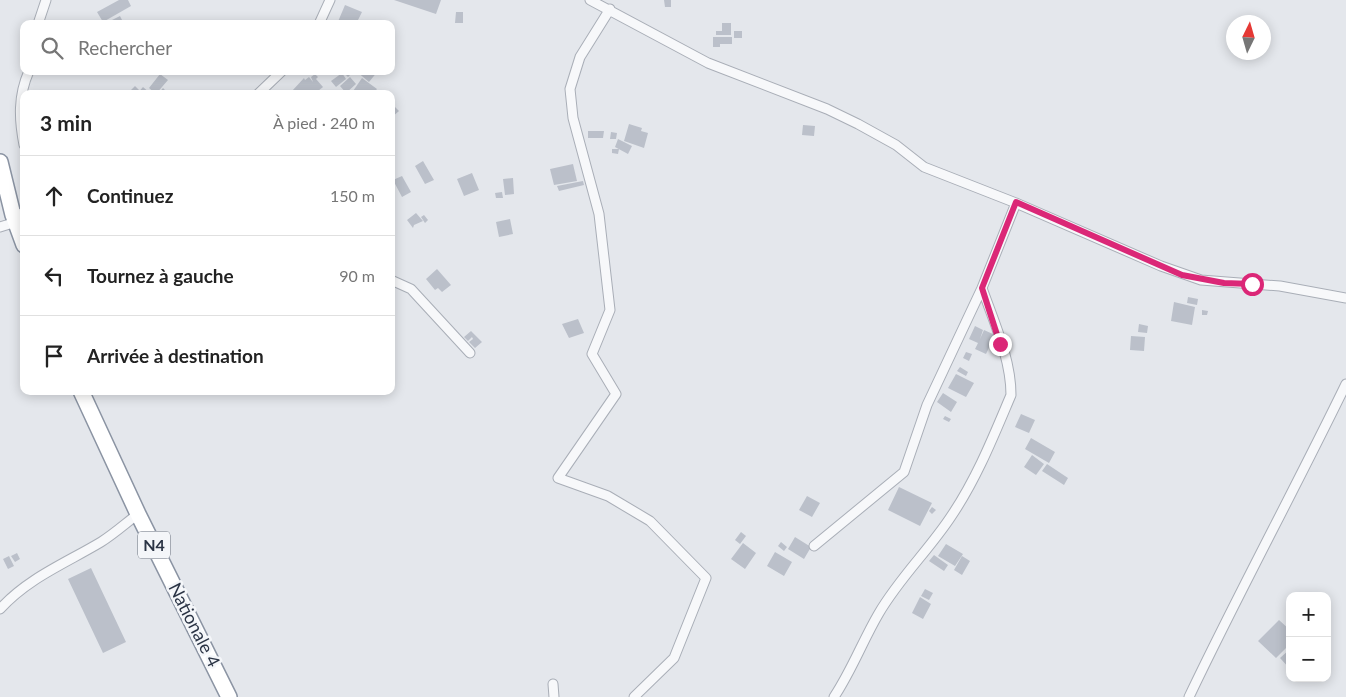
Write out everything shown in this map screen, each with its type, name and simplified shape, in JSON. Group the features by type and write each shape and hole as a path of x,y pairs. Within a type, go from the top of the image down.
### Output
{"highway":[{"path":"0,162 18,217"},
{"name":"Nationale 4","path":"83,395 138,514 230,697"}],"street":[{"path":"39,20 46,0"},
{"path":"321,20 330,0"},
{"path":"590,0 708,63 827,109 858,124 896,145 924,167 1016,202 1182,275 1224,283 1280,286 1346,298"},
{"path":"610,9 580,57 570,89 573,118 600,214 610,310 592,354 616,394 558,478 608,496 650,521 706,578 674,658 634,697"},
{"path":"23,90 27,75"},
{"path":"262,90 278,75"},
{"path":"20,100 20,126"},
{"path":"814,546 904,472 927,405 982,288 1016,202"},
{"path":"0,227 18,217"},
{"path":"395,282 411,288 470,353"},
{"path":"834,697 845,681 879,613 900,582 952,515 973,479 1011,395 1011,382 1006,361 982,288"},
{"path":"1189,697 1346,384"},
{"path":"0,609 16,592 73,556 102,541 138,514"},
{"path":"553,684 554,697"}],"building":[{"path":"119,0 128,0 131,6 106,20 102,20 97,12"},
{"path":"394,0 441,0 436,14"},
{"path":"664,0 671,0 671,7 665,7"},
{"path":"345,5 362,12 358,20 339,20"},
{"path":"456,12 463,12 463,23 455,23"},
{"path":"120,16 122,20 112,20"},
{"path":"722,23 731,23 731,35 716,35 716,31 722,31"},
{"path":"734,31 742,31 742,38 734,38"},
{"path":"713,37 732,37 732,44 720,44 720,47 713,47"},
{"path":"159,75 168,80 159,90 151,90 149,88"},
{"path":"316,75 318,77 316,79 323,87 319,90 293,90 304,78 305,80 309,77 313,82 311,77"},
{"path":"339,75 343,75 346,79 336,87 331,81"},
{"path":"361,75 375,75 369,82"},
{"path":"350,77 356,84 349,90 343,90 340,86"},
{"path":"362,78 377,89 376,90 354,90"},
{"path":"135,86 139,90 131,90"},
{"path":"629,124 642,128 641,131 648,133 644,148 624,141"},
{"path":"803,125 815,126 814,136 802,135"},
{"path":"588,131 604,131 603,138 588,138"},
{"path":"611,132 617,133 616,139 610,139"},
{"path":"618,139 632,146 628,154 615,147"},
{"path":"612,149 619,149 618,154 612,153"},
{"path":"423,161 434,180 425,184 415,166"},
{"path":"573,164 577,181 554,185 550,169"},
{"path":"472,173 479,190 464,196 457,179"},
{"path":"402,176 411,192 402,197 395,184 395,179"},
{"path":"513,178 514,194 505,195 503,179"},
{"path":"583,181 584,185 559,191 557,186"},
{"path":"502,192 503,198 496,198 495,193"},
{"path":"416,213 423,221 414,225 413,228 407,220"},
{"path":"424,215 428,220 425,223 421,217"},
{"path":"510,219 513,234 499,237 496,222"},
{"path":"437,269 451,285 442,292 438,288 435,290 426,279"},
{"path":"1188,297 1198,299 1197,305 1187,303"},
{"path":"1174,302 1195,307 1192,325 1171,321"},
{"path":"1202,310 1208,311 1207,315 1202,315"},
{"path":"578,319 584,333 569,338 562,324"},
{"path":"1139,324 1148,326 1147,333 1138,332"},
{"path":"975,326 983,330 980,339 984,330 995,335 986,354 975,349 978,343 969,339"},
{"path":"471,331 482,342 475,348 469,342 473,339 472,337 468,341 464,337"},
{"path":"1131,336 1145,337 1144,351 1130,350"},
{"path":"966,352 972,354 969,361 963,358"},
{"path":"960,367 968,372 966,376 957,371"},
{"path":"956,374 974,383 966,397 948,388"},
{"path":"943,393 957,402 951,412 937,402"},
{"path":"1021,414 1035,420 1029,433 1015,427"},
{"path":"945,416 951,419 949,422 943,419"},
{"path":"1031,438 1055,452 1049,463 1025,449"},
{"path":"1032,455 1044,464 1036,475 1024,467"},
{"path":"1047,464 1068,478 1064,485 1042,471"},
{"path":"899,487 932,503 920,526 888,510"},
{"path":"807,496 820,503 812,517 799,510"},
{"path":"932,507 936,510 932,514 929,511"},
{"path":"741,532 746,536 740,544 735,540"},
{"path":"795,537 811,547 804,559 788,549"},
{"path":"781,542 787,547 784,551 778,546"},
{"path":"743,543 756,553 745,569 731,559"},
{"path":"946,544 963,554 955,566 938,556"},
{"path":"775,552 792,562 784,576 767,566"},
{"path":"17,553 20,559 15,562 11,556"},
{"path":"934,555 948,565 944,571 929,561"},
{"path":"9,556 14,566 8,569 3,559"},
{"path":"962,556 970,561 962,575 954,570"},
{"path":"91,568 126,642 103,653 68,579"},
{"path":"925,589 933,593 929,600 921,596"},
{"path":"920,597 931,604 923,619 912,613"},
{"path":"1279,620 1286,626 1286,648 1276,658 1258,641"},
{"path":"1286,653 1286,665 1280,658"}],"route":[{"path":"1000,344 982,288 1016,202 1182,275 1224,283 1252,284"}]}
